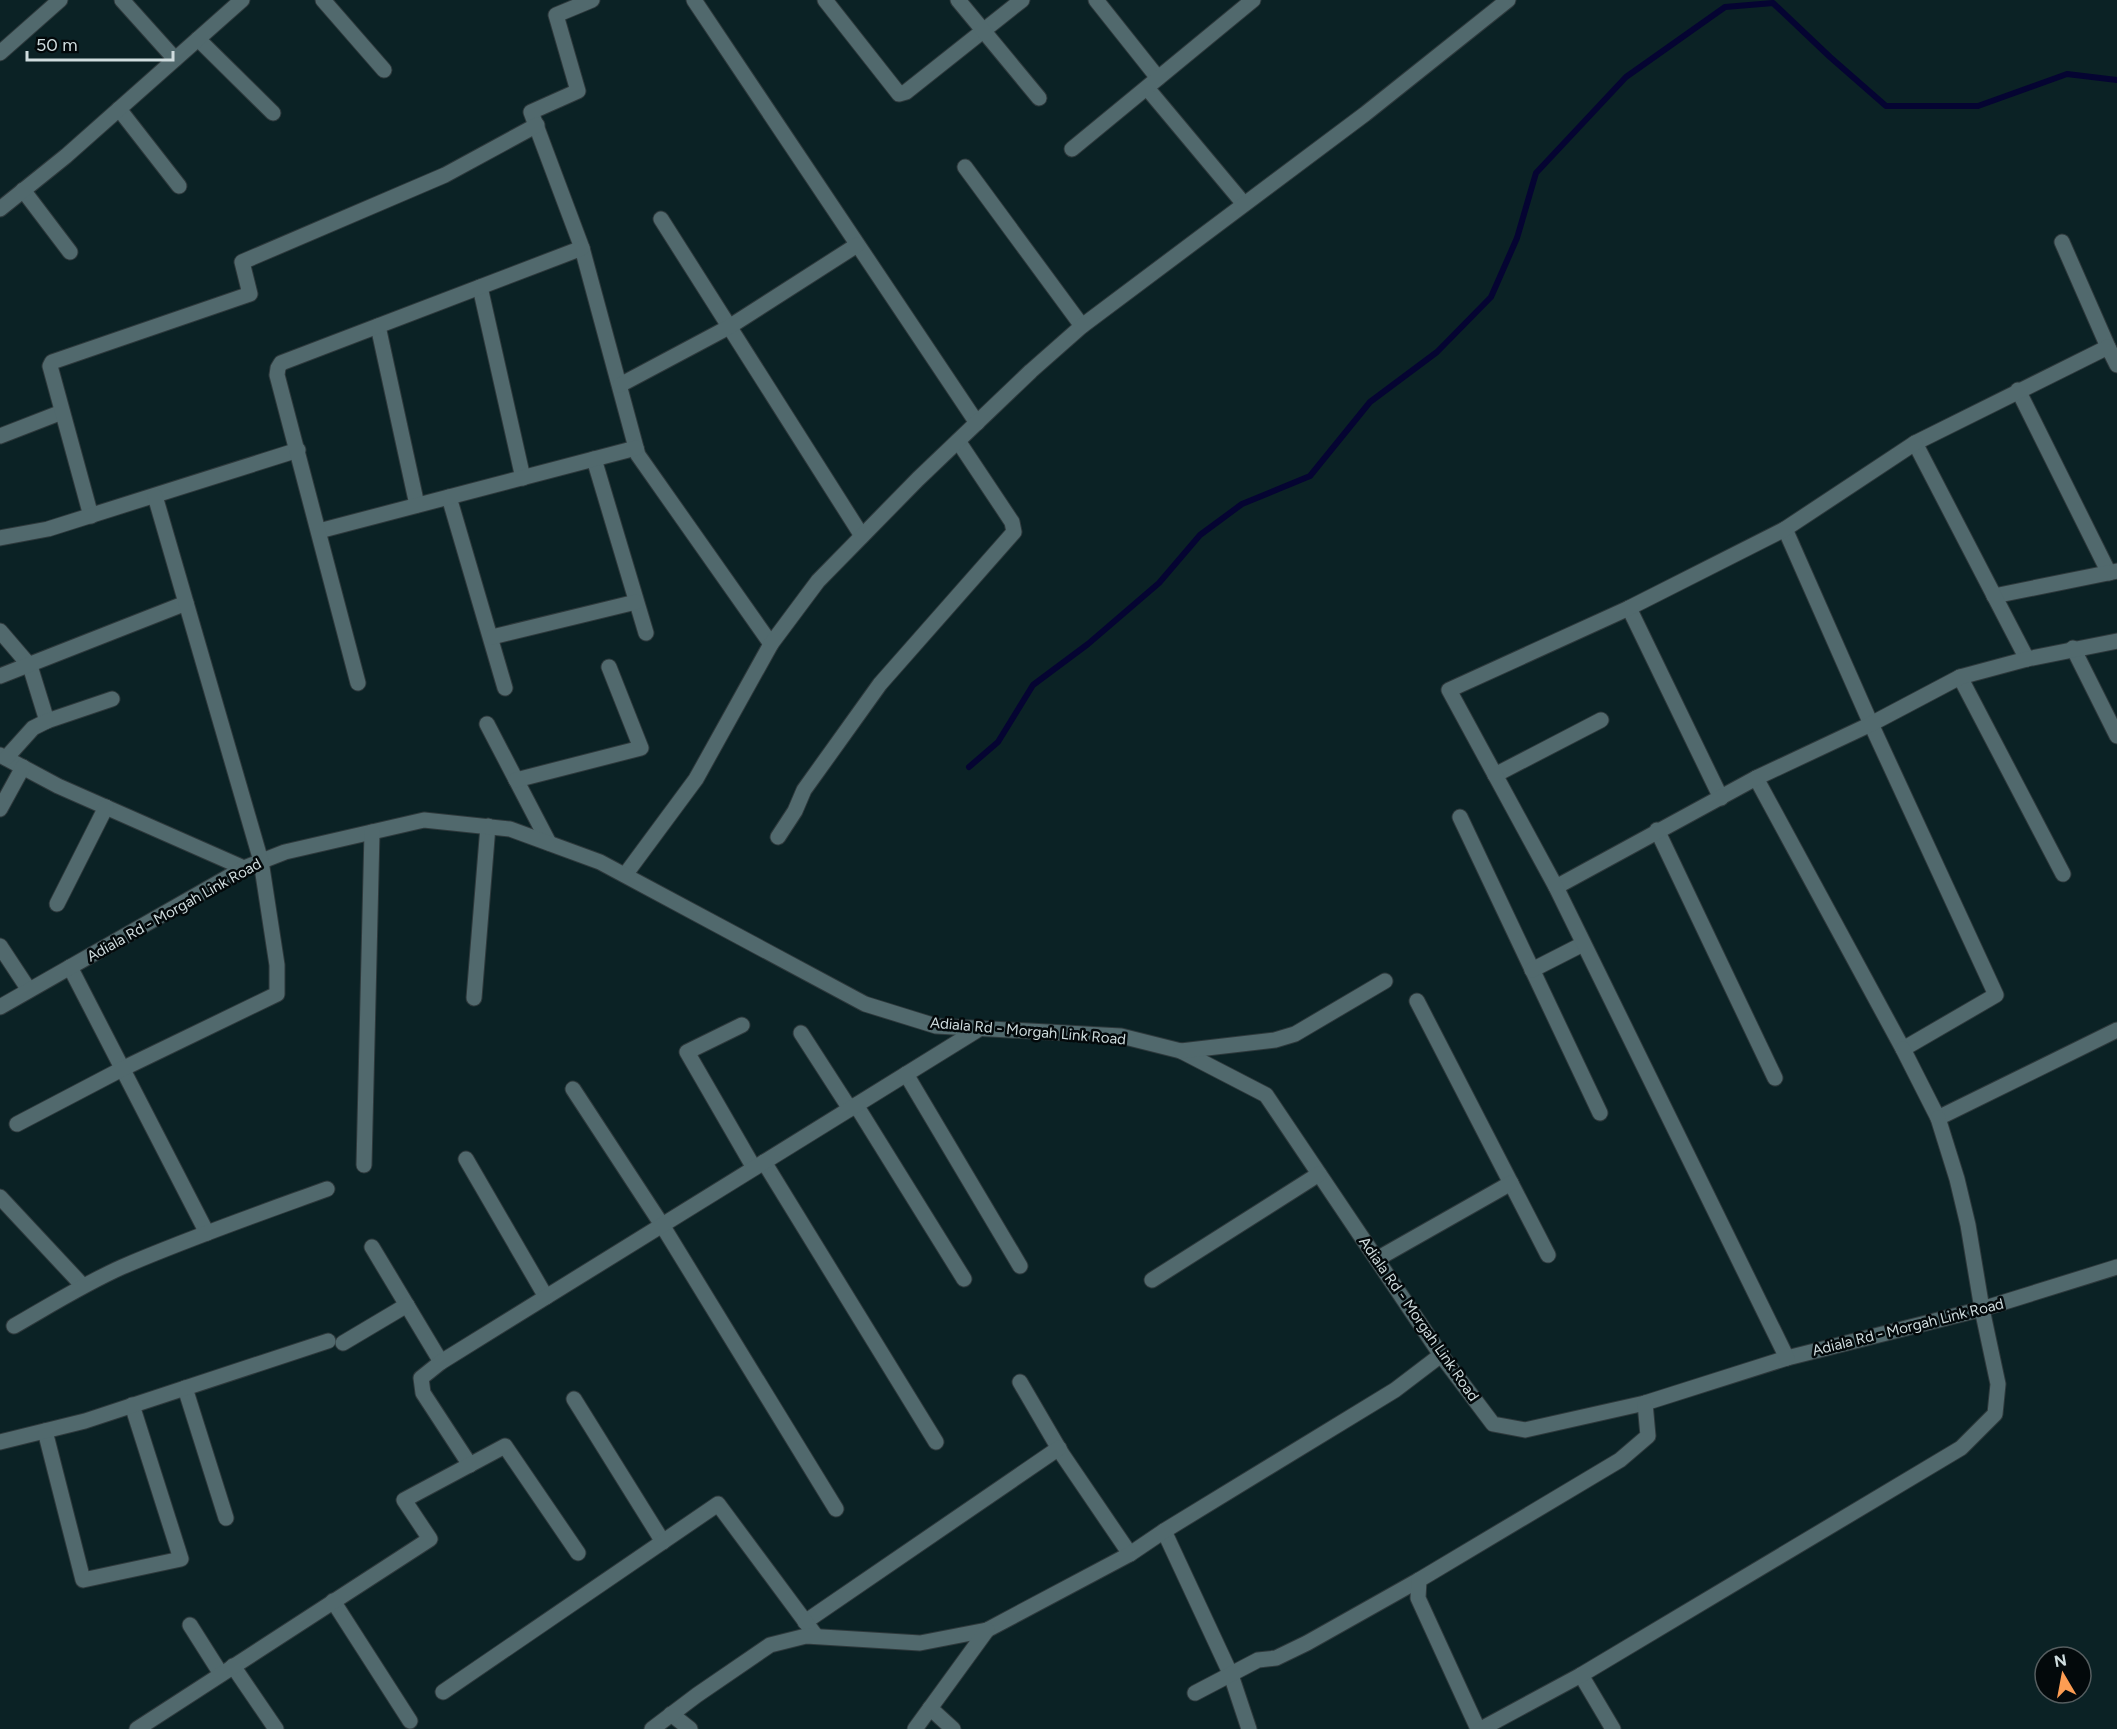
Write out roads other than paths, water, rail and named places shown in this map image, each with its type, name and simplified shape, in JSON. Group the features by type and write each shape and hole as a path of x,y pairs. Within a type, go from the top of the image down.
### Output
{"street":[{"path":"0,53 60,0"},
{"path":"122,0 175,59"},
{"path":"0,209 66,156 242,0"},
{"path":"323,0 384,70"},
{"path":"592,0 556,15 578,91 531,112 582,249 638,455 771,644"},
{"path":"694,0 977,423"},
{"path":"825,0 899,94 906,92 1022,0"},
{"path":"958,0 1039,98"},
{"path":"1096,0 1152,83 1244,204"},
{"path":"1072,149 1152,83 1235,6 1253,0"},
{"path":"625,875 696,779 771,644 818,581 862,536 958,441 1082,326 1365,114 1508,0"},
{"path":"198,39 273,113"},
{"path":"119,109 179,186"},
{"path":"91,516 50,366 52,362 250,294 242,262 445,175 537,125"},
{"path":"965,166 1082,326"},
{"path":"23,190 70,252"},
{"path":"661,219 862,536"},
{"path":"2062,242 2117,365"},
{"path":"620,386 729,327 857,245"},
{"path":"358,683 277,375 278,368 281,363 582,249"},
{"path":"480,287 523,478"},
{"path":"378,326 417,505"},
{"path":"1787,1358 1556,886 1449,690 1629,608 1785,529 1915,443 2108,347"},
{"path":"1994,596 2113,572 2018,390"},
{"path":"0,436 62,412"},
{"path":"778,837 795,811 804,790 880,684 1014,532 1012,522 958,441"},
{"path":"1915,443 2027,659"},
{"path":"319,531 636,447"},
{"path":"0,538 48,529 298,450"},
{"path":"594,459 646,633"},
{"path":"17,1124 122,1069 277,994 278,965 261,861 155,496"},
{"path":"449,497 492,637 505,688"},
{"path":"1785,529 1871,724 1996,995 1904,1049"},
{"path":"492,637 636,602"},
{"path":"0,676 186,603"},
{"path":"1629,608 1721,798"},
{"path":"0,631 30,666 47,721"},
{"path":"1556,886 1756,778 1871,724 1960,677 2073,648 2117,641"},
{"path":"2073,648 2117,736"},
{"path":"516,780 641,748 609,667"},
{"path":"1960,677 2063,874"},
{"path":"112,699 33,728 3,757 58,786 244,867"},
{"path":"1495,775 1601,720"},
{"path":"487,724 549,843"},
{"path":"0,809 23,767"},
{"path":"1419,1580 1418,1598 1479,1729 1581,1675 1961,1448 1995,1414 1998,1384 1982,1309 1968,1225 1957,1179 1938,1118 1904,1049 1756,778"},
{"path":"57,904 106,807"},
{"path":"1460,817 1600,1113"},
{"name":"Adiala Rd - Morgah Link Road","path":"0,1007 244,867 285,852 424,820 488,826 510,829 600,862 865,1004 936,1026 1121,1036 1181,1051 1266,1095 1441,1355 1493,1424 1525,1430 1645,1403 1787,1358 1982,1309 2117,1267"},
{"path":"474,998 488,826"},
{"path":"1657,830 1775,1078"},
{"path":"364,1165 372,832"},
{"path":"1532,970 1583,944"},
{"path":"0,946 29,990"},
{"path":"70,966 207,1233"},
{"path":"1181,1051 1275,1040 1295,1034 1385,981"},
{"path":"1417,1001 1548,1255"},
{"path":"742,1025 687,1052 936,1442"},
{"path":"470,1465 423,1393 421,1378 441,1362 979,1029"},
{"path":"1938,1118 2117,1030"},
{"path":"801,1033 853,1107 964,1279"},
{"path":"906,1074 1020,1266"},
{"path":"573,1089 662,1225 836,1509"},
{"path":"466,1160 546,1297"},
{"path":"1152,1280 1319,1174"},
{"path":"1377,1259 1511,1183"},
{"path":"14,1326 83,1286 121,1268 207,1233 327,1190"},
{"path":"1,1200 83,1286"},
{"path":"372,1247 441,1362"},
{"path":"0,1442 85,1421 335,1342 407,1305"},
{"path":"652,1729 770,1645 806,1636 920,1644 987,1630 1130,1554 1395,1390 1441,1355"},
{"path":"1020,1382 1059,1448 1130,1554"},
{"path":"185,1388 226,1518"},
{"path":"574,1399 663,1542"},
{"path":"1196,1693 1258,1660 1276,1658 1307,1643 1419,1580 1620,1460 1648,1436 1645,1403"},
{"path":"45,1431 83,1580 181,1559 132,1405"},
{"path":"137,1729 430,1539 404,1500 505,1446 578,1553"},
{"path":"805,1622 1059,1448"},
{"path":"443,1692 718,1504 816,1636"},
{"path":"1164,1531 1231,1675 1249,1729"},
{"path":"333,1601 410,1721"},
{"path":"190,1625 276,1729"},
{"path":"915,1729 987,1630"},
{"path":"1581,1675 1613,1729"},
{"path":"930,1708 953,1729"},
{"path":"671,1714 690,1729"}],"waterway":[{"path":"969,767 998,742 1033,685 1088,644 1159,583 1200,535 1242,504 1310,476 1370,402 1437,352 1491,297 1517,238 1536,173 1626,77 1725,7 1773,3 1886,106 1978,106 2067,74 2117,80"}]}
